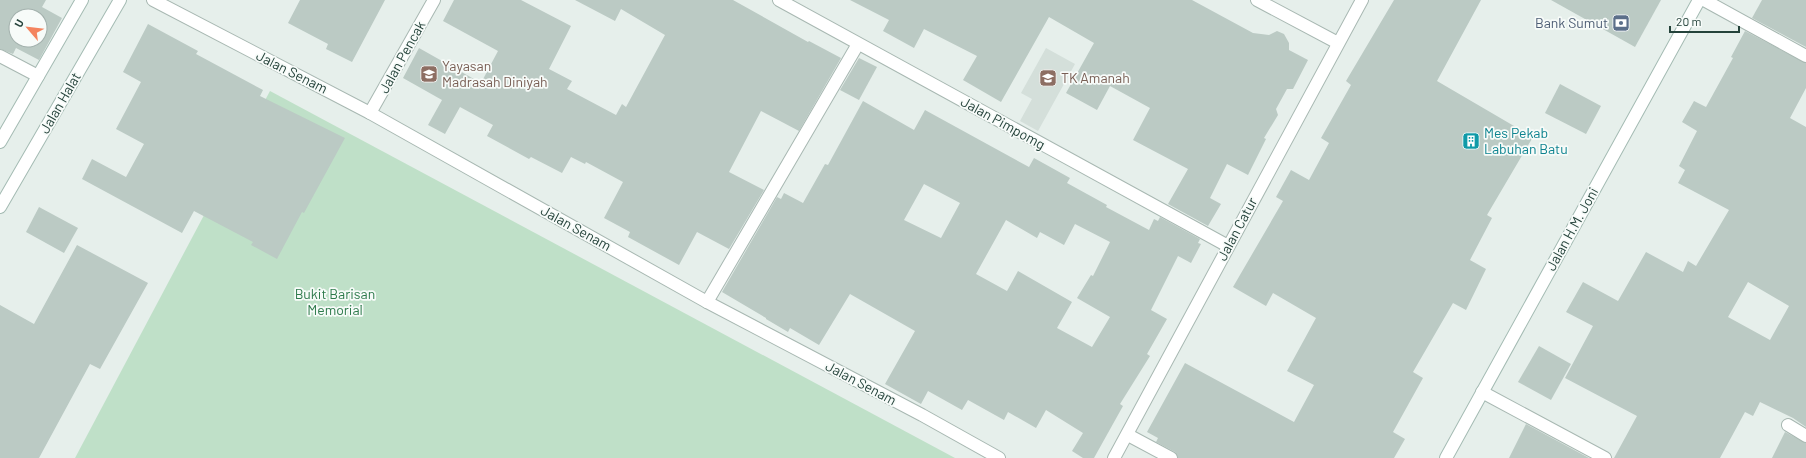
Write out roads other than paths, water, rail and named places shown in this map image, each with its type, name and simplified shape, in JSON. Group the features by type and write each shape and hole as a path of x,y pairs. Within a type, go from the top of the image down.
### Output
{"street":[{"path":"0,142 82,0"},
{"name":"Jalan Halat","path":"0,207 120,0"},
{"name":"Jalan Senam","path":"153,0 370,113 707,302 922,415 999,458"},
{"name":"Jalan Pencak","path":"370,113 434,0"},
{"name":"Jalan Pimpomg","path":"779,0 1228,246"},
{"path":"1257,0 1338,43"},
{"name":"Jalan Catur","path":"1114,458 1128,435 1228,246 1362,0"},
{"name":"Jalan H.M. Joni","path":"1446,458 1699,0"},
{"path":"1704,0 1806,56"},
{"path":"707,302 858,44"},
{"path":"0,56 38,76"},
{"path":"1482,392 1605,458"},
{"path":"1788,425 1806,436"},
{"path":"1128,435 1171,458"}],"place":[{"name":"Bank Sumut","path":"1621,23"},
{"name":"Yayasan Madrasah Diniyah","path":"429,74"},
{"name":"TK Amanah","path":"1048,78"},
{"name":"Mes Pekab Labuhan Batu","path":"1471,141"}],"park label":[{"name":"Bukit Barisan Memorial","path":"335,302"}]}
